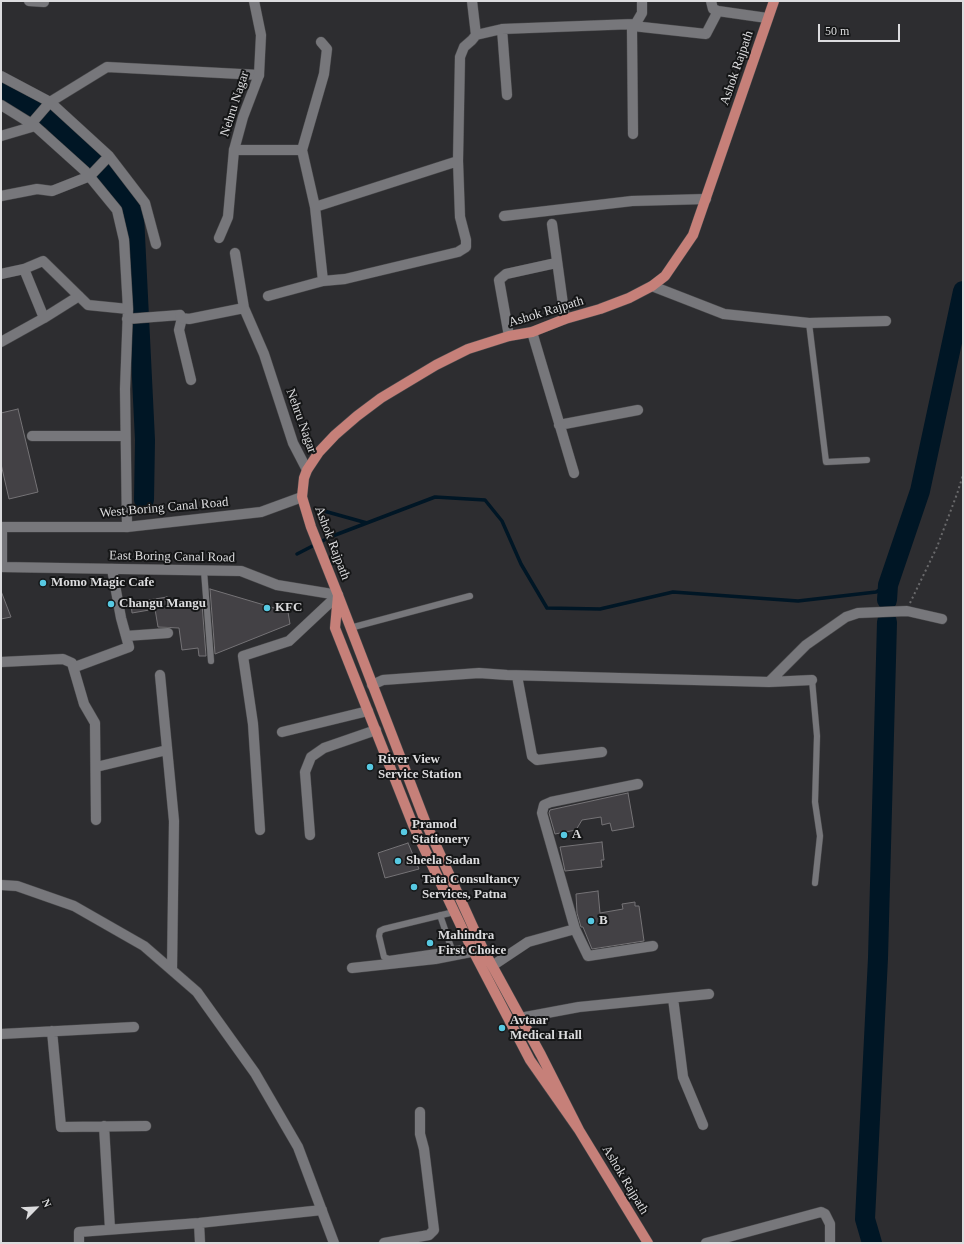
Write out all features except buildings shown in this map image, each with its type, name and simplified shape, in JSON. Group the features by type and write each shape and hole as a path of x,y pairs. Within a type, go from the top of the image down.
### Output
{"main road":[{"name":"Ashok Rajpath","path":"648,1243 579,1130 530,1060 492,966 476,950 311,527 302,497 304,478 307,470 334,434 381,398 436,365 468,349 509,336 532,332 564,319 600,310 629,298 652,286 665,276 678,260 693,235 774,1"},
{"name":"Ashok Rajpath","path":"338,595 335,628 413,825 454,912 515,1020"}],"street":[{"path":"29,1 44,2"},
{"name":"Nehru Nagar","path":"219,238 228,217 234,150 243,118 259,75 261,35 254,1"},
{"path":"472,1 476,35"},
{"path":"633,134 633,25 642,13 642,1"},
{"path":"711,1 713,9 718,11 767,18"},
{"path":"268,296 323,281 345,279 464,250 466,247 466,240 460,216 458,161 460,57 464,47 476,35 502,29 633,25 706,34 718,11"},
{"path":"502,29 507,95"},
{"path":"321,42 327,49 324,74 302,150 315,207 323,281"},
{"path":"1,136 33,125 46,107 107,67 259,75"},
{"path":"1,76 46,107 108,158 146,203 156,244"},
{"path":"1,105 33,125 93,173 117,210 124,240 128,314 125,436 127,527"},
{"path":"234,150 302,150"},
{"path":"1,196 36,189 52,190 93,173 108,158"},
{"path":"315,207 458,161"},
{"path":"504,216 632,201 706,199"},
{"path":"552,224 564,319"},
{"name":"Nehru Nagar","path":"235,253 244,308 264,354 293,443 307,470"},
{"path":"1,274 24,269 43,261 88,305 128,314 138,318 181,316 189,319 244,308"},
{"path":"509,336 499,287 500,277 556,263"},
{"path":"24,269 44,318"},
{"path":"652,286 724,314 810,322 886,321"},
{"path":"1,342 79,296"},
{"path":"181,316 179,330 191,380"},
{"path":"532,332 574,473"},
{"path":"559,425 638,410"},
{"path":"32,436 125,436"},
{"name":"West Boring Canal Road","path":"1,527 127,527 254,513 285,504 302,497"},
{"path":"1,527 2,566"},
{"name":"East Boring Canal Road","path":"2,566 241,571 277,585 338,595"},
{"path":"75,667 129,647 112,568"},
{"path":"260,830 253,724 243,656 289,641 338,595"},
{"path":"769,682 806,645 846,617 858,612 907,610 942,620"},
{"path":"126,636 168,633"},
{"path":"1,662 63,659 72,663 75,667 84,704 95,723 96,820"},
{"path":"372,685 383,680 479,673 517,676 769,682 812,680"},
{"path":"160,675 174,821 172,970"},
{"path":"517,676 532,756 537,760 602,752"},
{"path":"282,732 368,711"},
{"path":"310,835 305,772 310,757 324,748 376,730"},
{"path":"96,767 167,750"},
{"path":"638,784 551,802 544,805 542,813 575,929 588,956 653,946"},
{"path":"1,885 17,886 74,906 144,946 197,992 256,1073 298,1147 334,1243"},
{"path":"492,966 528,942 575,929"},
{"path":"352,968 435,959 476,950"},
{"path":"515,1020 579,1007 709,994"},
{"path":"673,998 683,1077 703,1125"},
{"path":"1,1034 134,1027"},
{"path":"52,1031 61,1127 146,1126"},
{"path":"384,1243 429,1235 434,1230 424,1149 420,1134 420,1112"},
{"path":"104,1126 110,1229"},
{"path":"78,1243 79,1232 199,1223 322,1210"},
{"path":"706,1243 821,1212 825,1214 830,1224 830,1243"},
{"path":"199,1223 200,1243"}],"lane":[{"path":"810,322 826,462 867,460"},
{"path":"204,571 211,661"},
{"path":"350,628 470,596"},
{"path":"812,680 817,736 816,802 820,836 815,883"},
{"path":"454,912 384,928 380,931 379,936 384,956 389,959 452,950 476,950"},
{"path":"440,915 452,950"}],"path":[{"path":"910,602 937,547 958,494 963,475"}],"waterway":[{"path":"1,89 52,120 117,186 134,215 145,440 144,500"},
{"path":"887,600 888,585 920,491 963,291"},
{"path":"297,554 330,537 435,497 485,500 502,521 521,564 547,608 600,609 673,592 798,601 876,592 888,585"},
{"path":"324,511 367,523"},
{"path":"872,1243 865,1219 878,958 887,622"}],"place":[{"name":"Momo Magic Cafe","path":"43,583"},
{"name":"Changu Mangu","path":"111,604"},
{"name":"KFC","path":"267,608"},
{"name":"River View Service Station","path":"370,767"},
{"name":"Pramod Stationery","path":"404,832"},
{"name":"A","path":"564,835"},
{"name":"Sheela Sadan","path":"398,861"},
{"name":"Tata Consultancy Services, Patna","path":"414,887"},
{"name":"B","path":"591,921"},
{"name":"Mahindra First Choice","path":"430,943"},
{"name":"Avtaar Medical Hall","path":"502,1028"}]}
